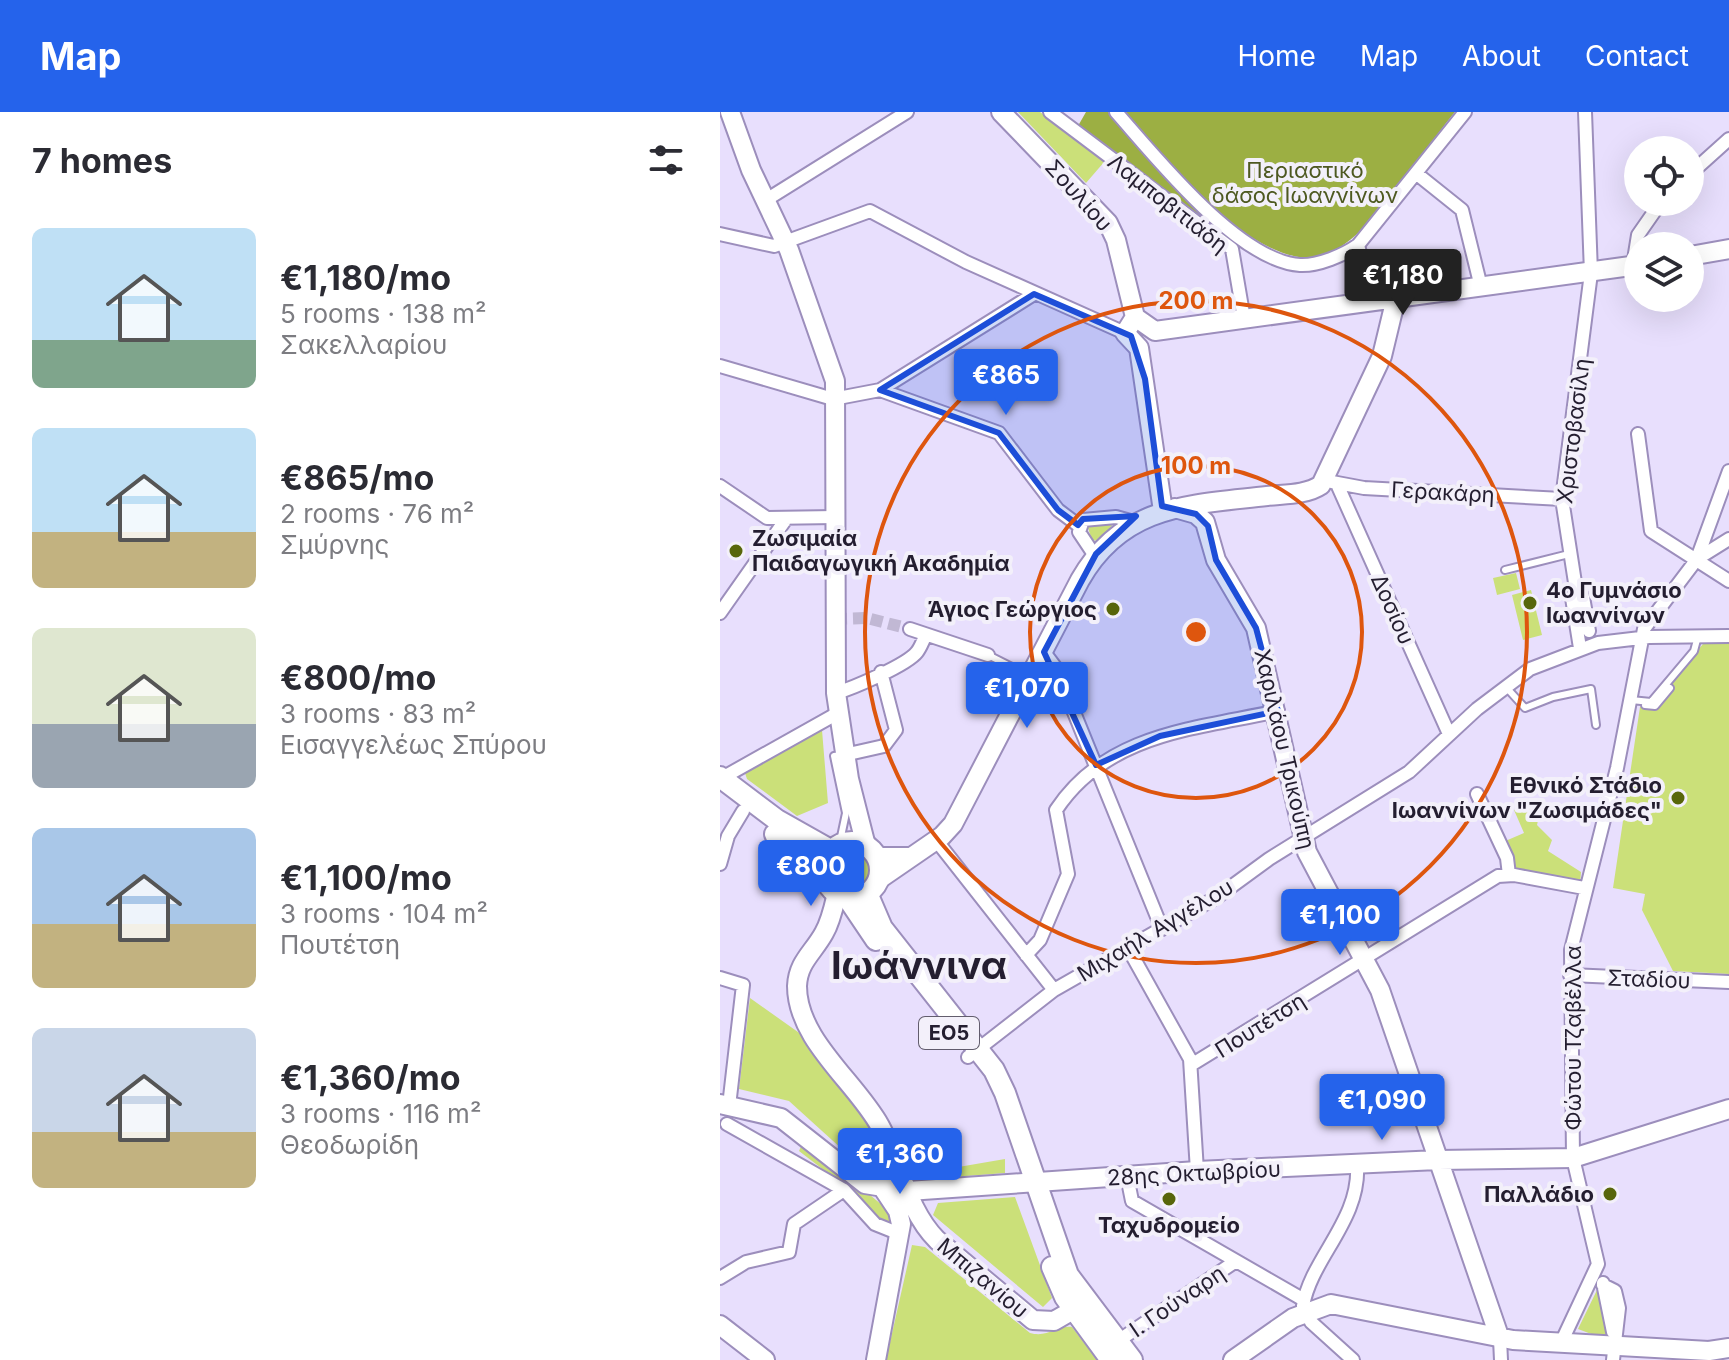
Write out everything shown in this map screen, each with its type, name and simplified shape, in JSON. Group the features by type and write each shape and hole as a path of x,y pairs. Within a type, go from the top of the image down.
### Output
{"main road":[{"path":"730,112 786,242 833,373 837,400 836,693 844,755 872,852"},
{"name":"Σουλίου","path":"1001,112 1108,223 1118,246 1130,325 1139,346 1145,379"},
{"path":"1704,253 1729,249"},
{"path":"1130,325 1154,330 1624,268"},
{"path":"922,1222 890,1147 872,1114 811,1031 799,1003 801,965 857,891 936,840 957,818 1095,556 1134,522 1169,510 1309,490 1331,482 1385,346 1396,298"},
{"path":"1372,301 1383,323 1385,346"},
{"path":"1154,330 1143,349 1145,379 1169,510"},
{"name":"Χαριλάου Τρικούπη","path":"1169,510 1196,514 1205,522 1218,564 1256,628 1278,711 1304,840 1313,867 1380,990 1500,1339"},
{"path":"721,783 832,854"},
{"path":"721,783 743,811 832,854"},
{"path":"832,854 855,842 872,852 911,857"},
{"name":"ΕΟ5","path":"872,852 857,891 867,929 973,1053 1030,1183 1056,1278 1114,1350 1132,1360"},
{"name":"ΕΟ5","path":"832,854 828,884 857,891"},
{"name":"28ης Οκτωβρίου","path":"863,1182 884,1190 928,1191 1197,1171 1438,1160 1573,1158 1729,1109"},
{"path":"725,1111 769,1113 787,1121 863,1182 874,1184 882,1180 890,1147"},
{"path":"876,1360 900,1234 898,1211 884,1190"},
{"path":"922,1222 920,1202 928,1191"},
{"path":"900,1234 922,1222"},
{"name":"Μπιζανίου","path":"922,1222 1028,1318 1050,1322 1080,1306"},
{"path":"1233,1360 1254,1354 1304,1306 1337,1304 1500,1339 1614,1349 1709,1351 1729,1348"},
{"path":"720,1325 765,1360"}],"street":[{"path":"766,200 907,112"},
{"name":"Λαμποβιτιάδη","path":"1050,112 1232,249 1244,319"},
{"path":"1116,112 1215,218 1264,252 1302,265 1331,258 1358,245 1465,112"},
{"name":"Χριστοβασίλη","path":"1585,112 1591,273 1562,499 1576,589 1583,597 1589,631"},
{"path":"1704,161 1729,139"},
{"path":"1417,174 1462,210 1481,287"},
{"path":"720,234 767,246 870,211 924,243 1034,294 1130,325"},
{"path":"1358,245 1372,301"},
{"path":"720,366 837,400 880,390 1034,294"},
{"path":"880,390 999,433 1058,510 1078,525 1095,556"},
{"path":"1638,434 1651,531 1729,581"},
{"path":"1641,638 1650,618 1697,559 1729,471"},
{"name":"Γερακάρη","path":"1331,482 1562,499"},
{"name":"Δοσίου","path":"1331,482 1449,734"},
{"path":"720,486 763,517 836,517"},
{"path":"1078,525 1093,517 1120,517 1134,522"},
{"path":"720,613 786,519"},
{"path":"1697,559 1729,539"},
{"name":"Χριστοβασίλη","path":"1576,589 1572,598 1580,648"},
{"path":"910,629 988,655"},
{"path":"1580,648 1589,631"},
{"name":"Μιχαήλ Αγγέλου","path":"1589,631 1641,638"},
{"path":"836,693 865,685 881,672 916,654 926,635"},
{"name":"Μιχαήλ Αγγέλου","path":"973,1053 1054,990 1162,929 1409,772 1505,686 1530,669 1580,648 1641,638 1729,636"},
{"name":"Φώτου Τζαβέλλα","path":"1614,1349 1603,1285 1573,1158 1570,975 1571,950 1584,888 1630,701 1641,638"},
{"path":"1044,652 1056,668 1162,929"},
{"path":"844,755 884,746 896,730 881,672"},
{"path":"1026,955 1040,940 1068,874 1056,810 1096,765 1160,736 1278,711"},
{"path":"721,783 838,713"},
{"path":"1477,794 1507,858 1509,875 1584,888"},
{"path":"720,864 728,836 743,811"},
{"path":"936,840 1054,990"},
{"name":"Πουτέτση","path":"1191,1065 1495,878 1509,875"},
{"path":"1128,948 1191,1065 1197,1171"},
{"name":"Σταδίου","path":"1570,975 1729,982"},
{"path":"720,978 739,981 743,988 725,1111 844,1190 875,1224 900,1234"},
{"path":"1304,1306 1350,1207 1357,1186 1357,1164"},
{"path":"1127,1176 1132,1201 1236,1261 1304,1306 1353,1360"},
{"path":"720,1278 746,1262 789,1252 794,1224 844,1190"},
{"name":"Ι. Γούναρη","path":"1114,1350 1236,1261"},
{"path":"1561,1343 1598,1264"},
{"path":"1500,1339 1501,1360"}],"lane":[{"path":"1505,570 1569,554"},
{"path":"1630,701 1651,702 1694,651 1698,636"},
{"path":"988,655 1031,676"},
{"path":"1505,686 1525,708 1553,697 1591,689 1596,725"},
{"path":"1630,701 1655,706 1670,688"},
{"path":"832,854 846,813 834,756 844,755"}],"highlighted area":[{"path":"1034,294 1131,336 1145,379 1162,506 1196,514 1208,526 1216,560 1256,628 1278,711 1160,736 1096,765 1044,652 1096,554 1136,516 1083,519 1078,525 1058,510 999,433 880,390"}],"green space":[{"path":"1018,112 1040,112 1105,161 1086,183"},
{"name":"Περιαστικό δάσος Ιωαννίνων","path":"1086,112 1455,112 1367,224 1346,243 1325,255 1305,258 1266,245 1208,206 1198,216 1078,126"},
{"path":"1115,522 1098,541 1092,540 1087,525"},
{"path":"1516,573 1520,589 1497,595 1493,578"},
{"path":"1531,590 1542,635 1523,640 1512,595"},
{"name":"Εθνικό Στάδιο Ιωαννίνων \"Ζωσιμάδες\"","path":"1729,643 1729,974 1673,971 1642,910 1645,894 1613,888 1640,707 1650,707 1703,644"},
{"path":"822,730 828,803 797,816 747,779 745,773"},
{"path":"1519,807 1541,807 1537,825 1552,840 1548,851 1581,872 1580,885 1517,873 1503,842 1524,833 1514,810"},
{"path":"852,851 865,856 870,869 865,882 852,887 839,882 834,869 839,856"},
{"path":"750,998 805,1037 860,1108 886,1157 881,1170 873,1173 865,1170 789,1101 739,1089"},
{"path":"804,1140 888,1210 893,1224 884,1225 859,1197 799,1151"},
{"path":"1005,1159 1005,1173 928,1179 941,1174 941,1170"},
{"path":"1015,1197 1052,1298 1043,1307 933,1215 938,1203"},
{"path":"912,1245 925,1247 1030,1333 1042,1334 1072,1327 1097,1360 886,1360"},
{"path":"1597,1290 1600,1291 1610,1337 1602,1338 1578,1329"}],"tunnel":[{"path":"835,619 867,618 910,629"}],"place":[{"name":"Ζωσιμαία Παιδαγωγική Ακαδημία","path":"736,551"},
{"name":"4ο Γυμνάσιο Ιωαννίνων","path":"1530,603"},
{"name":"Άγιος Γεώργιος","path":"1113,609"},
{"name":"Εθνικό Στάδιο Ιωαννίνων \"Ζωσιμάδες\"","path":"1678,798"},
{"name":"Παλλάδιο","path":"1610,1194"},
{"name":"Ταχυδρομείο","path":"1169,1199"}],"district":[{"name":"Ιωάννινα","path":"919,966"}]}
